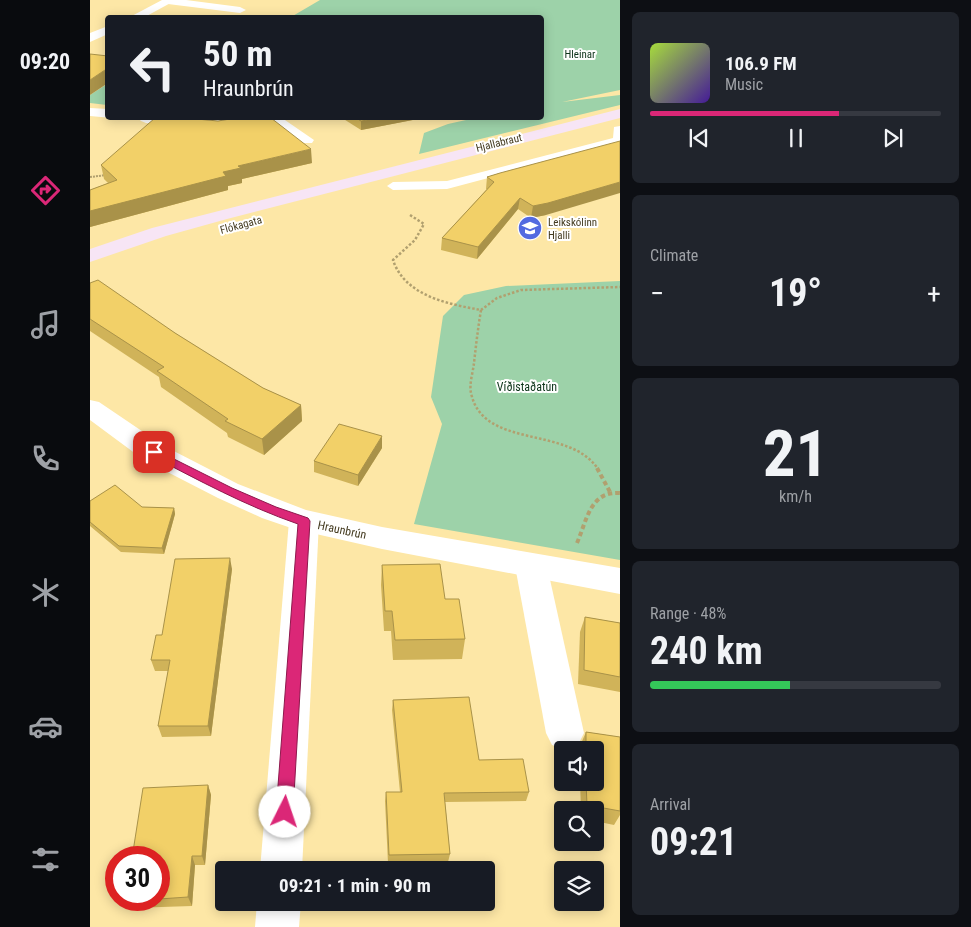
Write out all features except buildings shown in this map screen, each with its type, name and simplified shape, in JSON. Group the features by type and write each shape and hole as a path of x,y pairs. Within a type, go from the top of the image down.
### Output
{"main road":[{"name":"Hjallabraut","path":"386,181 619,127"},
{"name":"Flókagata","path":"90,256 158,232 386,181"},
{"name":"Flókagata","path":"90,270 162,246 386,181"}],"street":[{"path":"140,15 170,1 240,10"},
{"path":"90,38 105,30"},
{"path":"90,112 105,114"},
{"path":"171,120 233,125 263,120"},
{"path":"275,120 306,140"},
{"name":"Hraunbrún","path":"90,408 154,452 228,491 272,510 304,521 382,538 620,581"},
{"path":"282,861 304,521"},
{"path":"531,566 564,733"},
{"path":"277,927 278,911"}],"path":[{"path":"90,177 108,175"},
{"path":"410,216 424,224 423,230 409,247 399,253 393,260 394,269 400,278 413,288 432,296 481,310"},
{"path":"610,492 596,465 584,453 567,445 511,432 489,421 475,408 470,392 481,310 497,298 521,290 620,287"},
{"path":"568,572 581,530 595,501 600,495 610,492 620,493"}],"green space":[{"name":"Hleinar","path":"320,0 620,0 620,90 562,102 620,95 620,105 419,154 424,133 448,124 466,120 544,120 544,15 294,15"},
{"path":"105,85 105,105 90,103 90,95"},
{"name":"Víðistaðatún","path":"620,281 620,560 414,524 442,424 431,397 443,316 464,295 506,286"}],"place":[{"name":"Leikskólinn Hjalli","path":"530,228"}],"route":[{"path":"154,452 228,491 272,510 304,521 285,812"}]}
